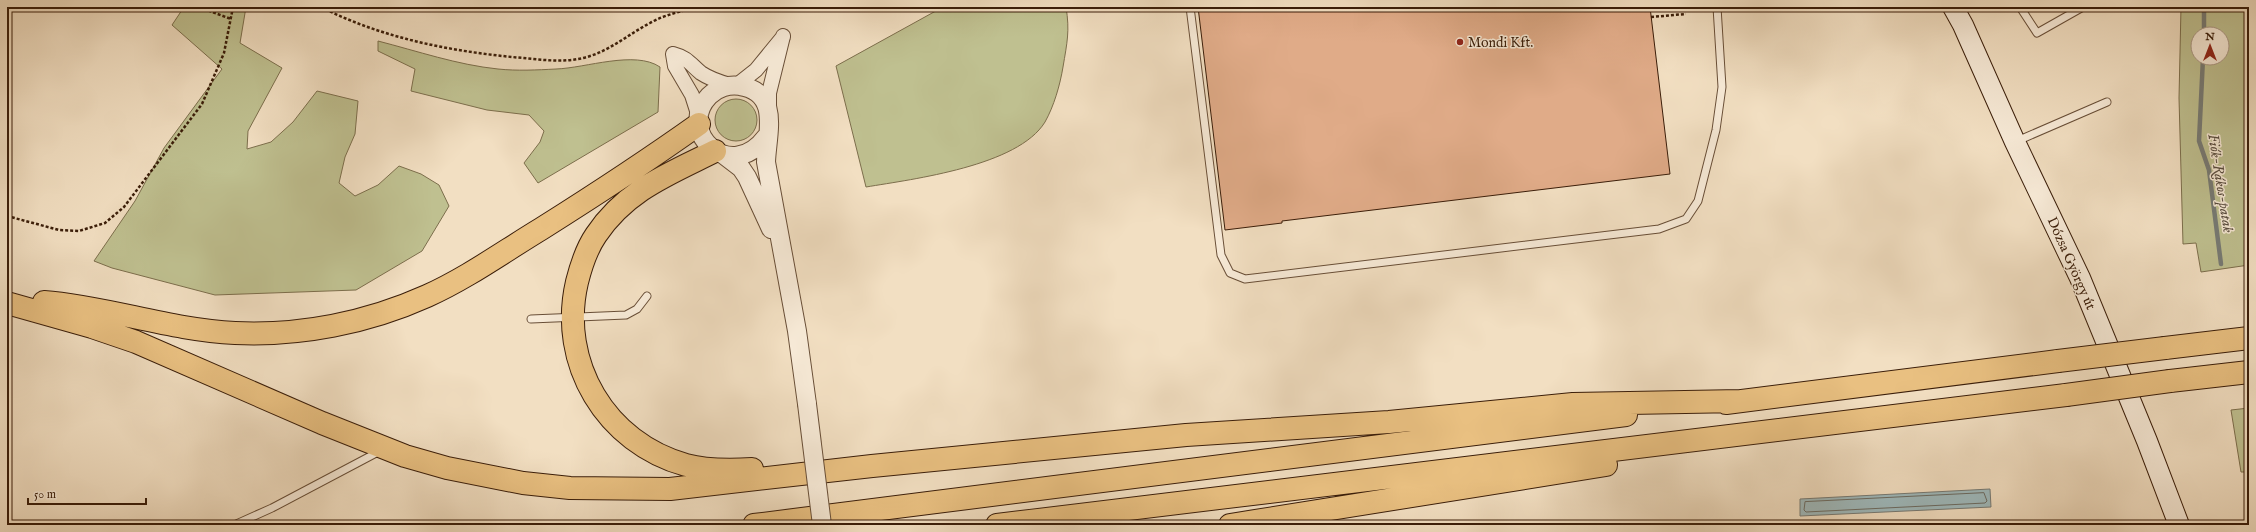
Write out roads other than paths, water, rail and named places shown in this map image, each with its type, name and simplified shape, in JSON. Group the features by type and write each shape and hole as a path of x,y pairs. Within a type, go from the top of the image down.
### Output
{"highway":[{"path":"7,299 64,304 140,320 234,333 269,334 340,326 426,296 464,276 627,174 699,120"},
{"path":"720,153 639,190 620,205 595,236 579,272 574,294 573,319 575,353 590,389 612,419 644,447 687,466 739,470 872,466"},
{"path":"7,303 92,327 136,342 385,448 447,468 523,483 570,488 670,490 872,466 1186,435 1389,422 1573,404 1741,401"},
{"path":"754,525 2249,338"},
{"path":"997,525 1704,437 2249,372"},
{"path":"1230,525 1609,464 1704,437"}],"main road":[{"name":"Dózsa György út","path":"1953,7 1963,25 2015,142 2080,278 2147,441 2179,525"}],"street":[{"path":"699,120 701,108 712,93 733,85 756,70 783,36 769,93 770,123 766,137 766,162 797,331 822,525"},
{"path":"769,109 756,92 712,80 686,58 673,54 675,66 692,95 701,134 707,144 741,168 747,177 784,262"},
{"path":"720,153 737,157 749,154 759,147 766,137"}],"lane":[{"path":"1190,7 1221,255 1230,272 1245,279 1659,229 1686,219 1698,201 1716,130 1722,87 1716,7"},
{"path":"2020,7 2037,33 2083,7"},
{"path":"2015,142 2107,102"},
{"path":"531,319 573,319 626,315 637,309 647,296"},
{"path":"234,525 272,508 385,448"}],"water":[{"path":"1990,489 1991,507 1800,516 1800,499"}],"waterway":[{"name":"Fiók-Rákos-patak","path":"2204,7 2204,26"},
{"name":"Fiók-Rákos-patak","path":"2203,66 2199,141 2209,170 2221,264"}],"place":[{"name":"Mondi Kft.","path":"1460,42"}]}
